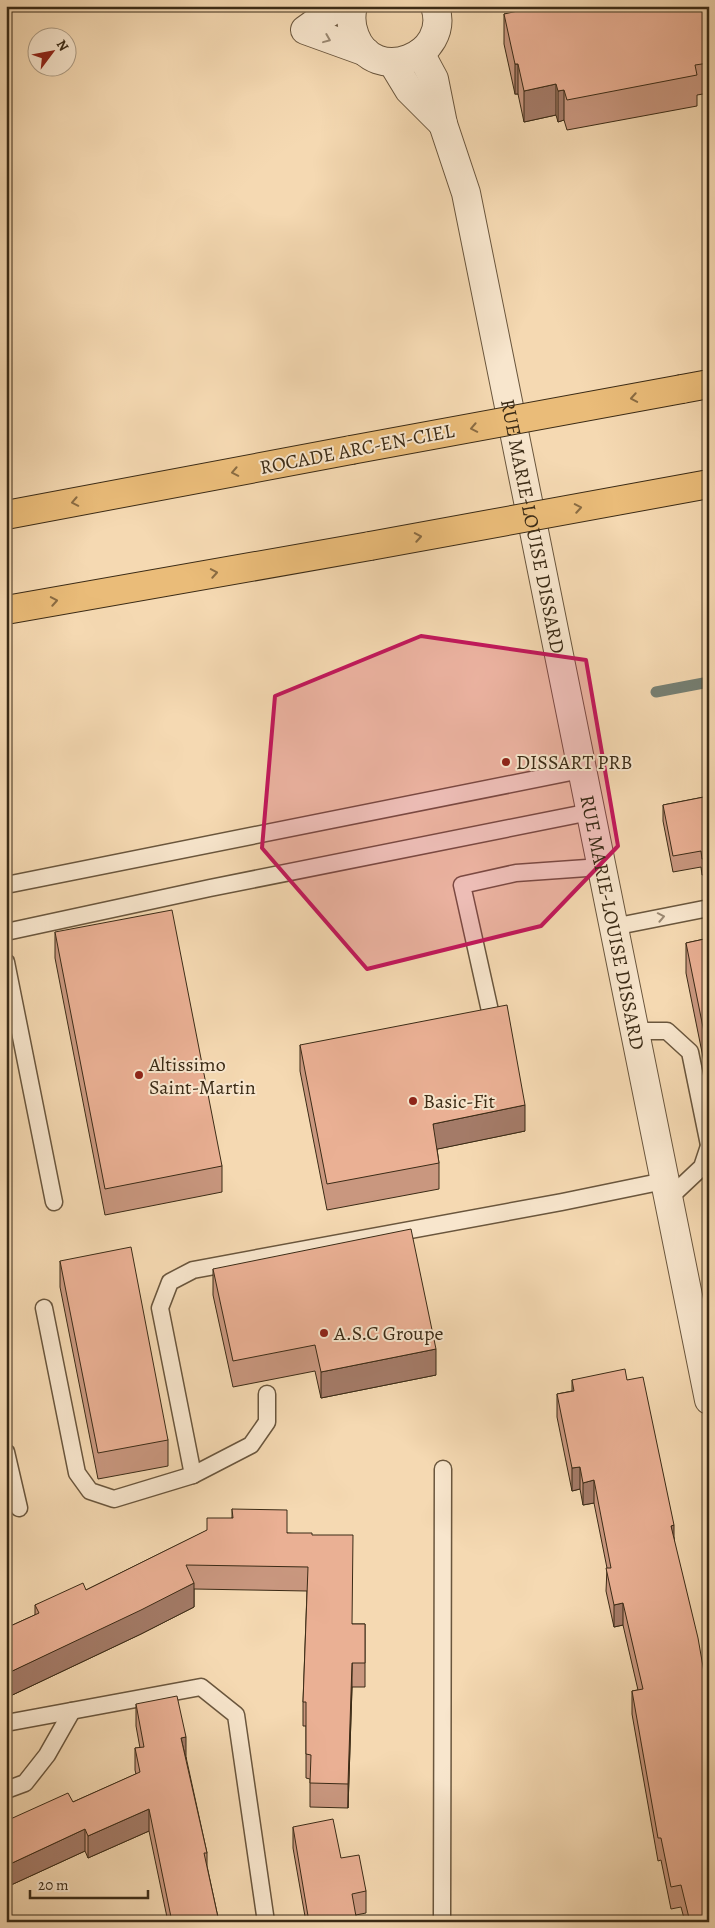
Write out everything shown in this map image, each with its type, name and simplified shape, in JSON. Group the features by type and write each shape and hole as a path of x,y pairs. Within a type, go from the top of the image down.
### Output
{"highway":[{"name":"ROCADE ARC-EN-CIEL","path":"6,515 709,384"},
{"path":"6,610 709,484"}],"street":[{"path":"341,6 305,30 366,52 378,59 392,62 402,62 420,54 428,46 434,36 437,13 435,6"},
{"path":"353,6 351,13 352,28 357,41 366,52"},
{"name":"RUE MARIE-LOUISE DISSARD","path":"420,54 434,79 443,124 466,193 666,1190 700,1308 709,1400"},
{"name":"RUE MARIE-LOUISE DISSARD","path":"392,62 410,90 443,124"}],"lane":[{"path":"6,885 581,770"},
{"path":"6,932 210,888 590,812"},
{"path":"490,1011 462,885 516,873 601,867"},
{"path":"613,927 709,908"},
{"path":"6,962 54,1202"},
{"path":"192,1475 160,1308 170,1282 193,1270 562,1202 666,1190 702,1167 709,1146 690,1052 667,1031 634,1031"},
{"path":"44,1308 77,1472 90,1491 114,1499 192,1475 251,1445 268,1422 266,1394"},
{"path":"6,1452 19,1508"},
{"path":"442,1922 443,1469"},
{"path":"6,1723 201,1687 236,1715 266,1922"},
{"path":"6,1790 25,1783 47,1755 72,1711"}],"highlighted area":[{"path":"421,636 586,660 618,846 541,926 367,969 262,848 275,696"}],"building":[{"path":"541,6 709,6 709,63 695,65 697,75 567,100 564,90 558,91 556,84 524,91 518,64 515,64 504,14"},
{"path":"709,796 709,857 702,859 701,851 673,856 663,805"},
{"name":"Altissimo Saint-Martin","path":"172,910 222,1166 105,1189 55,932"},
{"path":"709,938 709,1057 686,943"},
{"name":"Basic-Fit","path":"507,1005 525,1105 433,1124 439,1163 327,1184 300,1045"},
{"name":"A.S.C Groupe","path":"411,1229 436,1349 321,1372 315,1345 233,1361 213,1269"},
{"path":"131,1247 168,1440 98,1453 60,1261"},
{"path":"625,1369 627,1380 643,1377 674,1525 671,1526 698,1638 709,1701 709,1922 690,1922 681,1885 671,1887 661,1838 658,1838 632,1691 643,1689 623,1603 614,1605 606,1568 611,1568 594,1480 583,1483 580,1467 572,1468 557,1394 574,1391 572,1380"},
{"path":"232,1509 287,1510 287,1533 353,1535 352,1624 365,1624 365,1663 352,1663 348,1784 310,1783 311,1755 306,1754 306,1702 303,1702 308,1567 186,1565 194,1583 6,1674 6,1628 39,1613 35,1605 83,1583 86,1590 207,1530 207,1518 233,1518"},
{"path":"177,1696 186,1737 181,1738 207,1853 204,1853 219,1922 172,1922 149,1809 88,1836 85,1829 6,1867 6,1821 68,1793 73,1802 140,1772 135,1748 144,1747 136,1704"},
{"path":"333,1819 341,1858 359,1855 366,1891 352,1894 357,1922 309,1922 293,1827"}],"waterway":[{"path":"656,692 709,682"}],"place":[{"name":"DISSART PRB","path":"506,762"},
{"name":"Altissimo Saint-Martin","path":"139,1075"},
{"name":"Basic-Fit","path":"413,1101"},
{"name":"A.S.C Groupe","path":"324,1333"}]}
